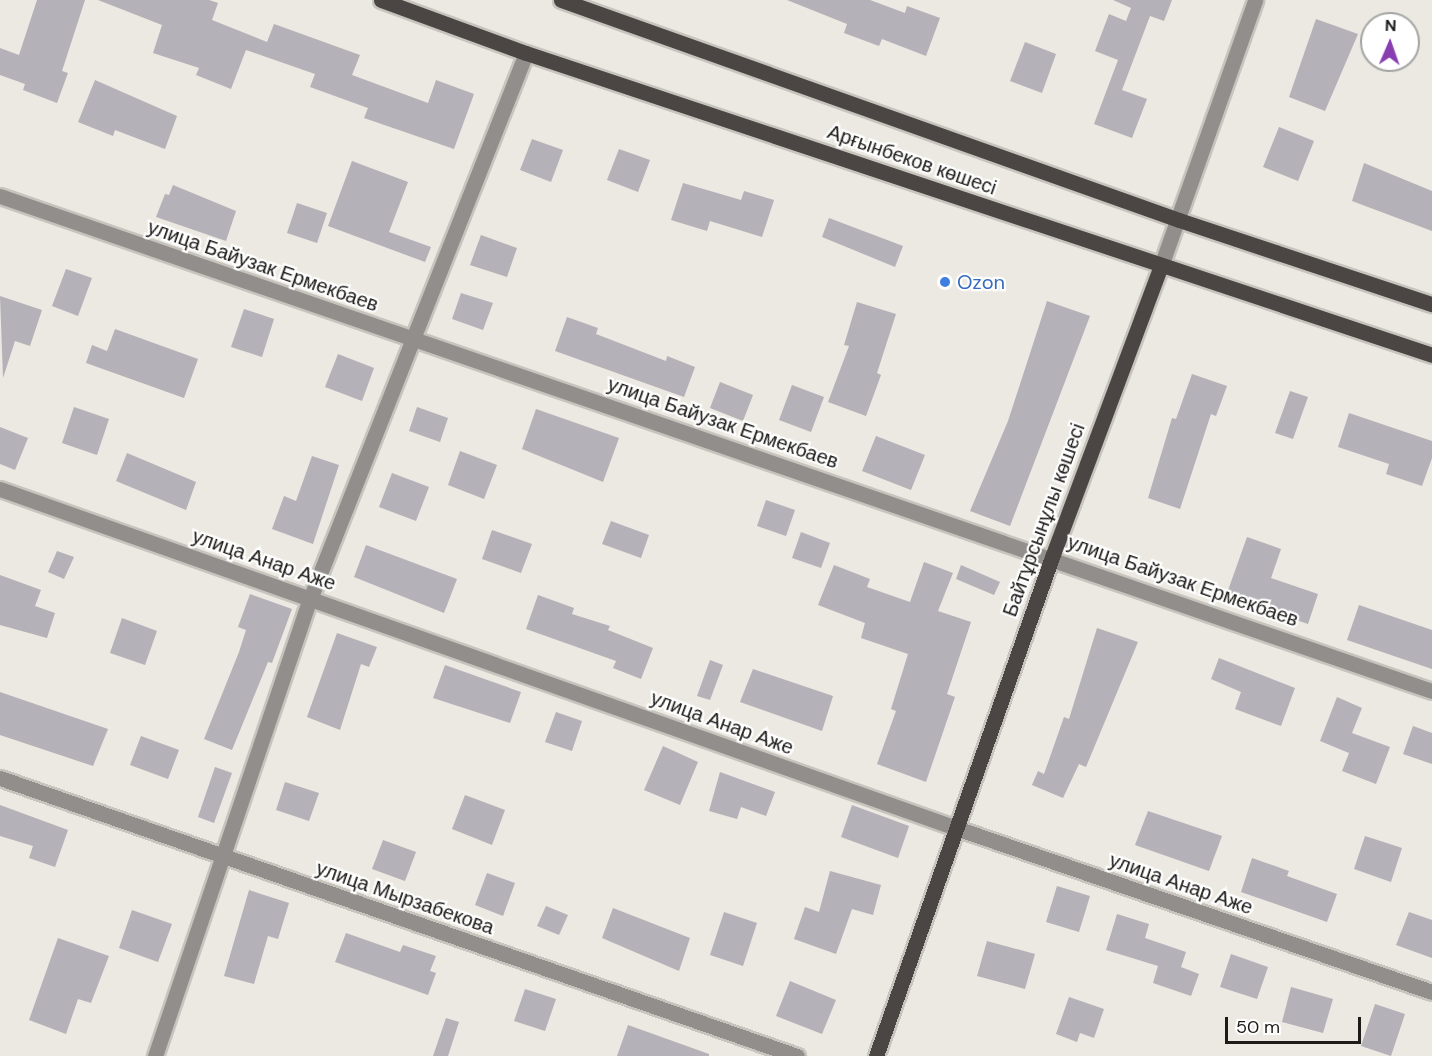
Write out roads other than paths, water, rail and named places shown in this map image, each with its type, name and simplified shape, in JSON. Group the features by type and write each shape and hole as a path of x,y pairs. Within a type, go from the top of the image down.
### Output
{"main road":[{"name":"Арғынбеков көшесі","path":"381,0 526,52 1432,355"},
{"name":"Арғынбеков көшесі","path":"561,0 1179,220 1432,304"},
{"name":"Байтұрсынұлы көшесі","path":"876,1056 1052,557 1161,266"}],"street":[{"name":"Байтұрсынұлы көшесі","path":"1161,266 1255,0"},
{"path":"156,1056 310,599 526,52"},
{"name":"улица Байузак Ермекбаев","path":"0,196 413,340 1052,557 1432,691"},
{"name":"улица Анар Аже","path":"0,489 956,828 1432,992"},
{"name":"улица Мырзабекова","path":"0,778 223,858 797,1056"}],"place":[{"name":"Ozon","path":"945,282"}]}
